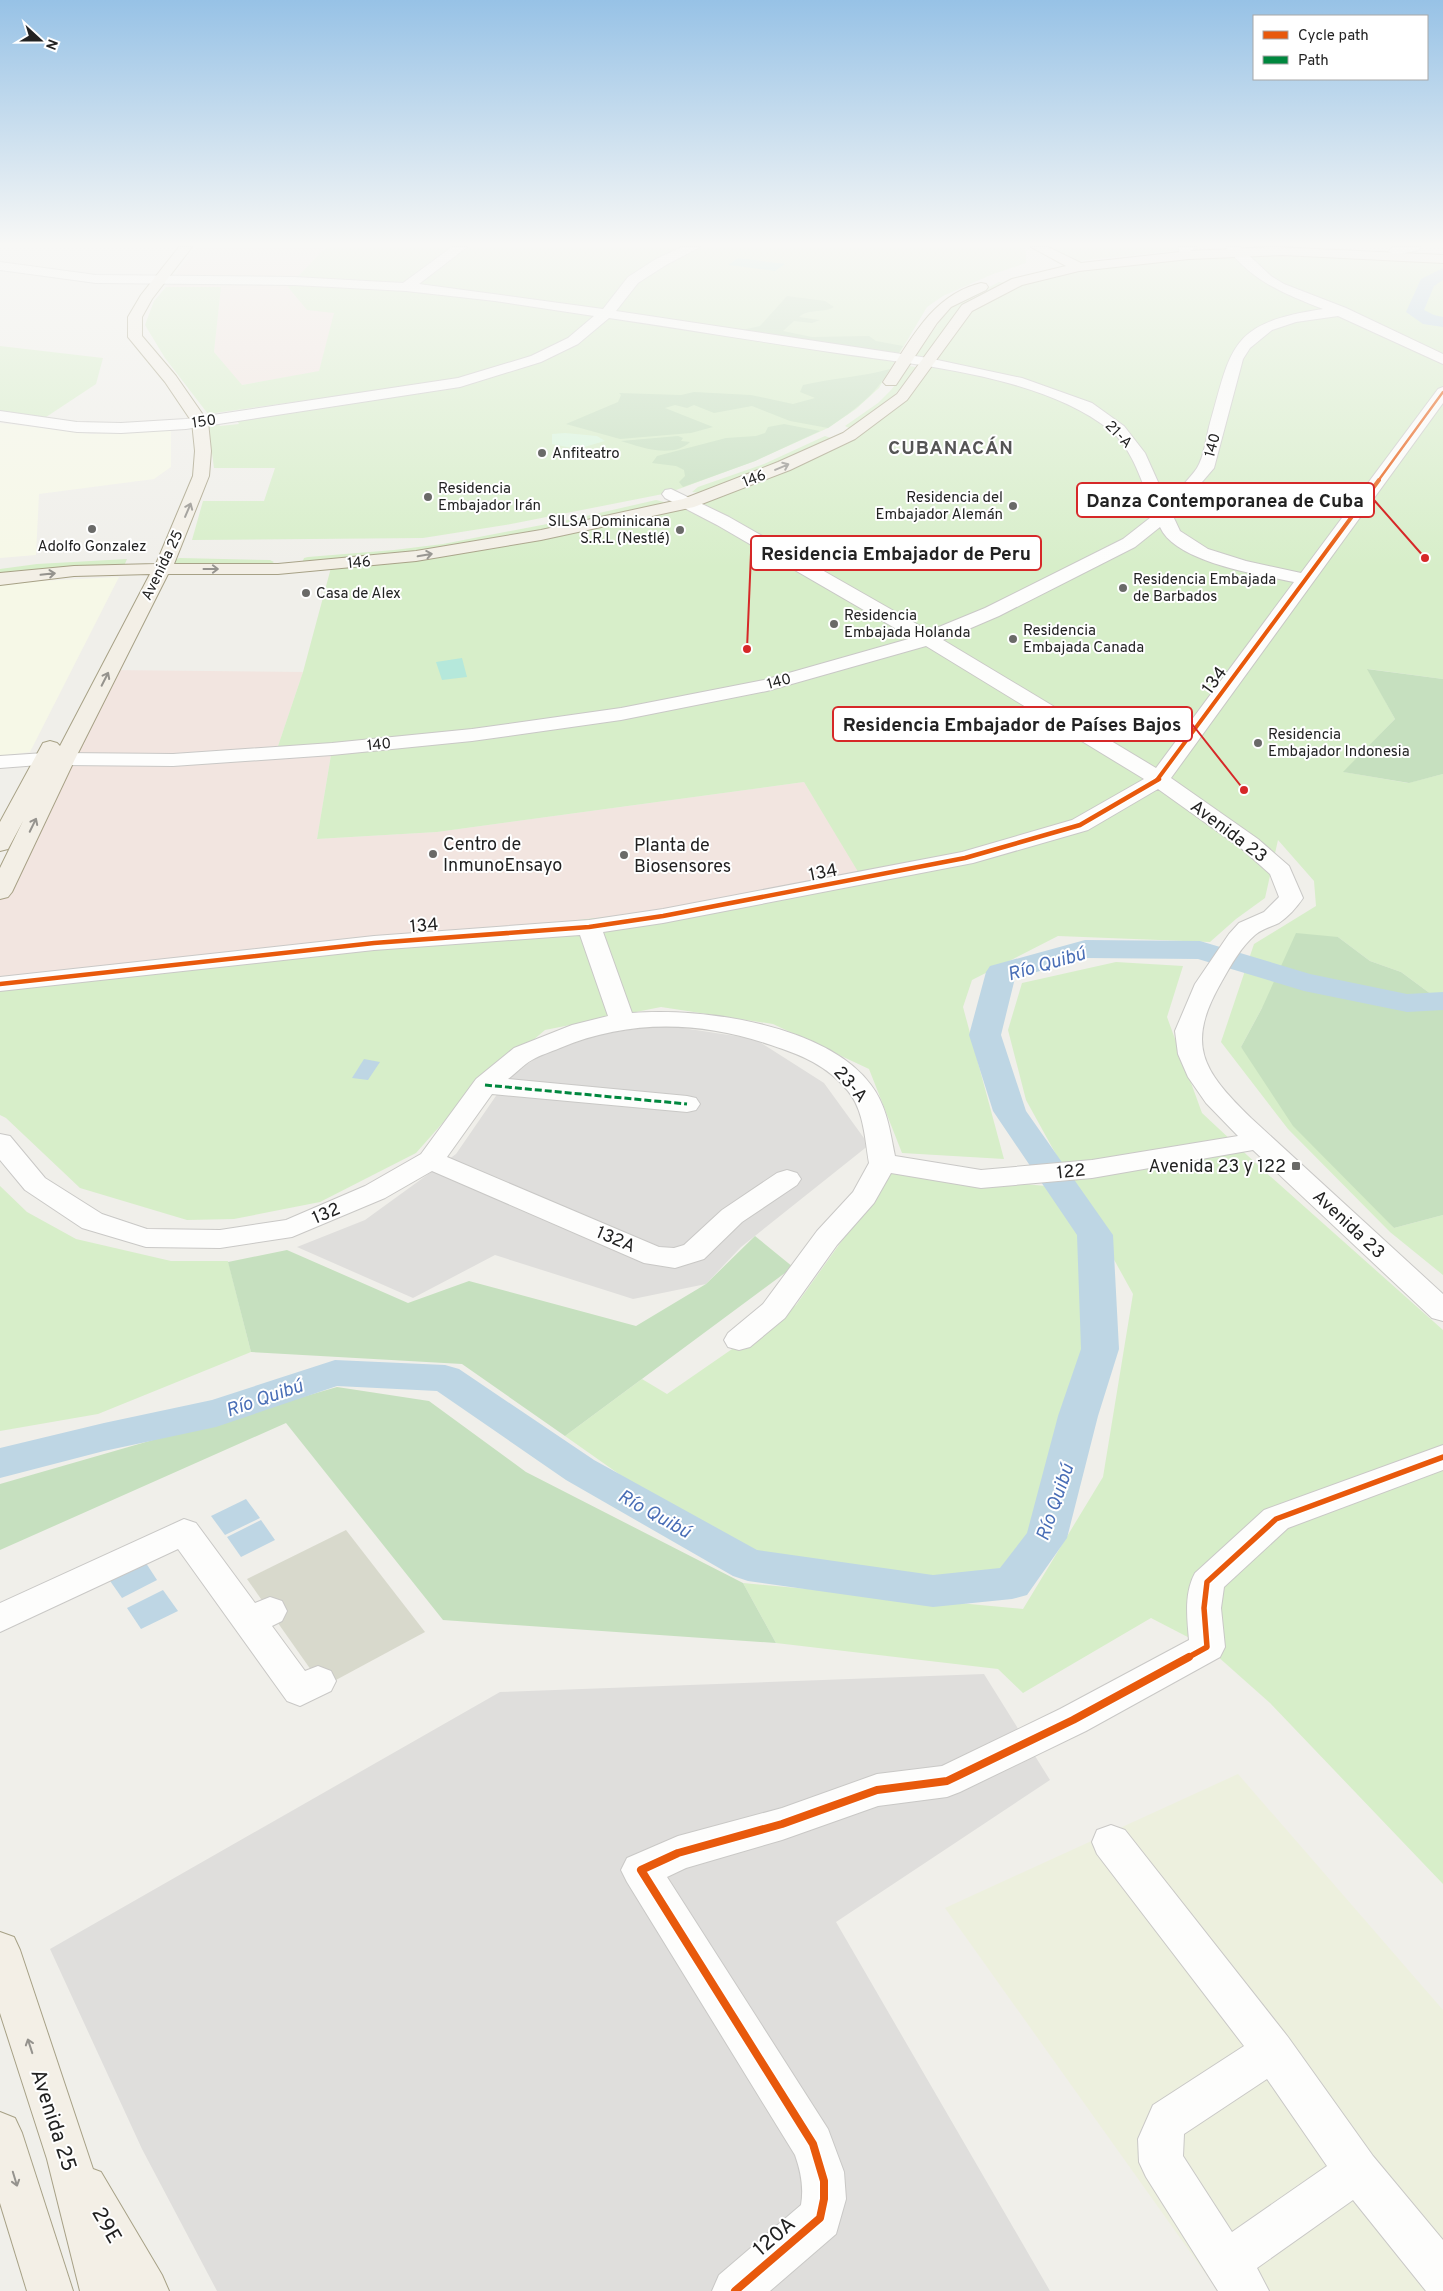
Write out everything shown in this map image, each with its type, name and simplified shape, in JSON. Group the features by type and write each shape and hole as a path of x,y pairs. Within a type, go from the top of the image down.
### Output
{"main road":[{"name":"Avenida 25","path":"0,892 6,860 54,759 201,476 203,452 193,423 135,354"},
{"name":"146","path":"0,564 65,558 156,562 280,562 416,556 541,535 688,503 784,466 840,428 884,391 911,354"},
{"name":"146","path":"280,562 467,535 671,494 758,462 840,428 882,414 902,397 934,354"},
{"name":"Avenida 25","path":"162,528 184,477 193,423"},
{"name":"146","path":"0,579 156,562"},
{"name":"Avenida 25","path":"0,844 54,759"},
{"name":"Avenida 25","path":"0,1950 69,2159 103,2291"},
{"path":"0,2133 50,2291"},
{"name":"29E","path":"69,2159 146,2291"}],"street":[{"name":"150","path":"0,416 77,428 121,428 193,423 460,382 547,354"},
{"name":"21-A","path":"869,354 928,362 1017,381 1086,406 1118,429 1137,453 1172,534 1202,553 1242,566 1304,579"},
{"name":"140","path":"0,762 54,759 173,760 332,749 472,735 621,714 767,685 928,639 992,612 1129,543 1164,515 1206,468 1238,354"},
{"path":"1432,354 1443,360"},
{"name":"134","path":"0,984 374,943 589,927 673,915 965,858 1080,825 1159,779 1443,392"},
{"name":"Avenida 23","path":"671,494 928,639 1159,779 1250,844 1281,870 1291,898 1272,916 1246,930 1223,959 1203,992 1187,1040 1198,1072 1216,1099 1259,1141 1443,1310"},
{"path":"589,927 622,1021"},
{"name":"23-A","path":"622,1021 662,1018 739,1026 814,1051 841,1067 861,1089 872,1110 882,1163"},
{"name":"132","path":"0,1142 36,1184 92,1221 146,1238 220,1239 292,1228 375,1192 431,1160 485,1085 523,1054 581,1030 622,1021"},
{"path":"485,1085 687,1104"},
{"name":"122","path":"882,1163 981,1179 1092,1169 1259,1141"},
{"name":"132A","path":"431,1160 654,1256 675,1258 694,1252 732,1216 787,1179"},
{"path":"739,1340 774,1311 826,1238 864,1198 882,1163"},
{"name":"120A","path":"735,2291 820,2218 826,2201 824,2172 813,2144 641,1870 678,1853 782,1824 877,1790 947,1782 1073,1720 1206,1647 1204,1608 1207,1582 1276,1519 1443,1457"},
{"path":"0,1618 184,1532 259,1616 300,1691 318,1681"},
{"path":"1111,1842 1273,2051 1357,2171 1443,2276"},
{"path":"1273,2051 1168,2120 1160,2139 1161,2162 1236,2277 1357,2171"}],"shaded area":[{"path":"216,354 324,354 319,372 241,385"},
{"path":"0,423 91,434 171,430 171,467 154,479 39,494 36,555 0,558"},
{"path":"119,577 30,752 0,756 0,583"},
{"name":"Centro de InmunoEnsayo","path":"110,670 303,672 276,752 332,749 317,839 437,832 804,782 861,875 650,912 0,984 0,892"},
{"path":"663,1025 755,1039 824,1083 869,1145 741,1247 706,1284 633,1299 495,1255 413,1298 297,1247 365,1220 456,1154 511,1074 568,1039"},
{"path":"346,1530 425,1632 323,1687 247,1579"},
{"path":"984,1674 1050,1780 836,1922 1050,2291 217,2291 142,2149 50,1949 500,1692"},
{"path":"1238,1774 1443,2010 1443,2291 1218,2291 945,1908"}],"green space":[{"path":"0,354 68,354 103,358 96,384 40,421 0,415"},
{"path":"163,354 216,354 242,385 319,371 323,354 899,354 879,388 856,409 828,428 755,461 668,493 511,524 423,538 192,540 203,501 264,501 275,468 214,468 208,424 218,423 220,426 239,424 237,420 381,390 208,414"},
{"path":"917,354 927,354 925,357 915,357"},
{"path":"930,354 1443,354 1443,679 1368,669 1395,719 1344,772 1408,783 1443,774 1443,1003 1401,972 1370,961 1338,937 1262,1008 1241,1047 1394,1228 1443,1215 1443,1275 1390,1232 1288,1129 1221,1042 1254,944 1316,906 1314,881 1278,840 1265,898 1236,919 1210,942 1058,936 972,980 963,1007 1004,1159 902,1153 869,1069 773,1024 661,1007 545,1030 463,1100 416,1153 320,1202 234,1219 187,1220 80,1188 6,1118 0,1115 0,984 650,912 860,875 804,782 437,832 317,839 332,749 276,752 303,672 332,564 416,556 688,503 784,466 882,414"},
{"path":"910,366 915,367 915,370 892,398 851,429 845,426 878,403"},
{"path":"890,369 870,395 855,409 828,428 790,421 752,406 714,413 694,405 687,408 675,405 665,408 713,427 691,433 620,439 566,424 618,402 621,395 619,393 681,395 694,392 751,395 793,404 815,398 800,392 803,385"},
{"path":"784,424 820,431 755,461 683,487 679,482 685,476 684,470 676,466 652,463 657,456 726,438 756,436 765,433 768,427"},
{"path":"565,433 597,436 605,441 577,449 552,444 552,434"},
{"path":"678,436 683,438 681,441 690,442 675,450 666,451 621,441"},
{"path":"825,436 831,438 830,440 775,466 701,493 692,492 698,487 764,464"},
{"path":"656,500 664,502 662,505 537,532 416,553 302,563 304,558 308,557 443,544 573,519"},
{"path":"127,559 124,566 0,576 0,569 37,564"},
{"path":"176,559 270,560 274,562 267,566 174,564"},
{"path":"462,658 467,677 442,680 436,662"},
{"path":"1367,669 1443,679 1443,774 1409,783 1343,772 1395,719"},
{"path":"1296,933 1338,937 1370,961 1401,972 1443,1003 1443,1215 1394,1228 1293,1126 1241,1047 1262,1008"},
{"path":"1116,962 1183,966 1167,1017 1202,1113 1443,1330 1443,1884 1270,1703 1207,1647 1151,1618 1023,1693 998,1669 776,1643 743,1583 1023,1609 1103,1477 1133,1294 1026,1100 1008,1030 1022,983"},
{"path":"891,1172 1046,1186 1095,1235 1100,1349 1078,1416 1046,1538 1012,1583 933,1591 748,1565 565,1436 642,1379 667,1394 796,1305"},
{"path":"0,1186 27,1212 76,1239 171,1261 228,1261 251,1352 98,1414 0,1431"},
{"path":"755,1236 793,1267 565,1436 462,1364 251,1352 228,1262 287,1250 408,1303 469,1281 636,1326 706,1284"},
{"path":"337,1387 429,1401 526,1472 743,1583 776,1643 443,1620 286,1423 0,1550 0,1484"}],"water":[{"path":"364,1059 380,1062 368,1080 352,1078"},
{"path":"246,1499 260,1518 225,1535 211,1516"},
{"path":"261,1520 275,1540 241,1557 227,1537"},
{"path":"144,1560 157,1580 122,1598 108,1578"},
{"path":"163,1590 178,1611 141,1629 127,1608"}],"waterway":[{"name":"Río Quibú","path":"0,1463 104,1437 216,1413 335,1373 445,1378 580,1470 748,1565 933,1591 1012,1583 1046,1538 1078,1416 1100,1349 1095,1235 1010,1111 985,1035 1001,972 1085,949 1200,950 1304,982 1407,1003 1443,1001"}],"marked path":[{"path":"485,1085 687,1104"}],"cycle path":[{"path":"0,984 374,943 589,927 663,916 965,858 1080,825 1159,779 1443,392"},
{"path":"735,2291 820,2218 824,2199 824,2181 820,2163 813,2144 641,1870 678,1853 782,1824 877,1790 947,1781 1073,1720 1207,1647 1204,1608 1207,1582 1276,1519 1443,1457"}],"place":[{"name":"Anfiteatro","path":"542,453"},
{"name":"Residencia Embajador Irán","path":"428,497"},
{"name":"Residencia del Embajador Alemán","path":"1013,506"},
{"name":"Adolfo Gonzalez","path":"92,529"},
{"name":"SILSA Dominicana S.R.L (Nestlé)","path":"680,530"},
{"name":"Danza Contemporanea de Cuba","path":"1425,558"},
{"name":"Residencia Embajada de Barbados","path":"1123,588"},
{"name":"Casa de Alex","path":"306,593"},
{"name":"Residencia Embajada Holanda","path":"834,624"},
{"name":"Residencia Embajada Canada","path":"1013,639"},
{"name":"Residencia Embajador de Peru","path":"747,649"},
{"name":"Residencia Embajador Indonesia","path":"1258,743"},
{"name":"Residencia Embajador de Países Bajos","path":"1244,790"},
{"name":"Centro de InmunoEnsayo","path":"433,854"},
{"name":"Planta de Biosensores","path":"624,855"},
{"name":"Avenida 23 y 122","path":"1296,1166"}],"district":[{"name":"CUBANACÁN","path":"951,447"}]}
